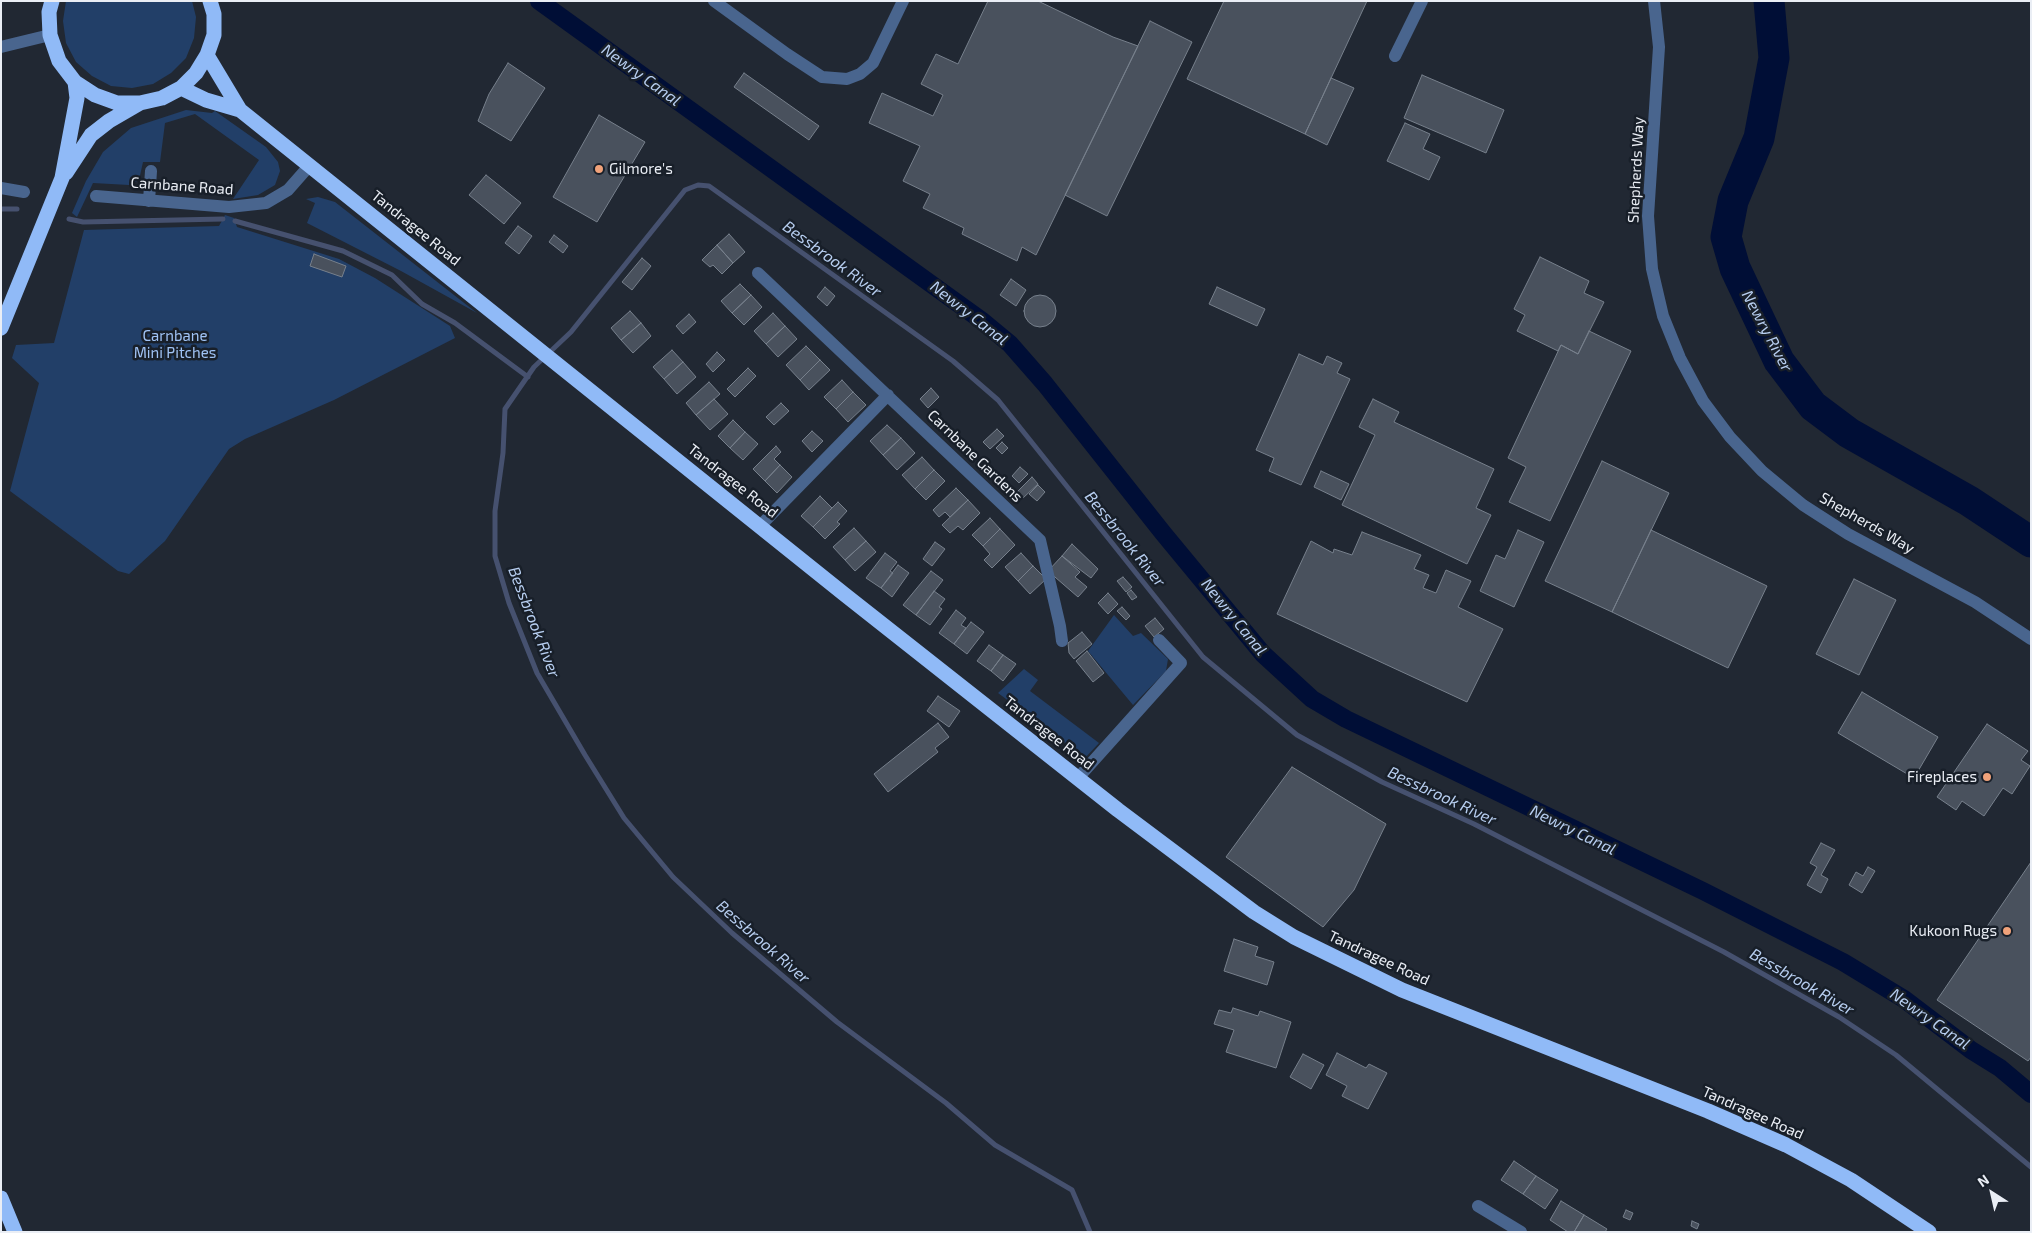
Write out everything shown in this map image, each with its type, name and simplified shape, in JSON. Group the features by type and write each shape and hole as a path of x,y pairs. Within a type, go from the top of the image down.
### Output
{"highway":[{"path":"49,5 50,35 59,61 75,82 94,95 117,103 140,103 162,98 181,88 196,73 207,55 214,35 214,14 210,1"},
{"name":"Tandragee Road","path":"207,55 240,110 761,525 844,594 1209,880 1294,938 1402,990 1708,1111 1786,1145 1851,1180 1929,1232"},
{"path":"1,328 62,178 77,98 75,82"},
{"name":"Tandragee Road","path":"181,88 206,100 240,110"},
{"path":"62,178 91,135 109,121 140,103"},
{"path":"1,1198 15,1232"}],"street":[{"path":"714,1 822,77 847,79 860,74 873,63 903,1"},
{"path":"1395,56 1422,1"},
{"name":"Shepherds Way","path":"1654,1 1659,47 1648,216 1652,269 1663,316 1680,358 1703,400 1730,437 1762,471 1803,505 1848,534 1975,602 2031,639"},
{"path":"1,47 50,35"},
{"name":"Carnbane Road","path":"96,196 230,207 266,203 288,190 310,165"},
{"path":"149,201 151,170"},
{"path":"1,188 24,192"},
{"name":"Carnbane Gardens","path":"758,273 1040,540 1062,641"},
{"path":"761,525 888,395"},
{"path":"1078,778 1181,663 1158,640"},
{"path":"1478,1206 1521,1232"}],"green space":[{"path":"66,1 192,1 196,17 194,38 186,58 171,73 153,84 132,88 111,86 92,76 76,62 66,43 63,21"},
{"path":"186,110 212,113 215,111 266,147 278,162 280,171 275,185 258,195 233,199 259,160 195,114 165,123 160,162 143,162 139,180 129,185 93,183 77,217 72,213 86,181 103,152 131,128"},
{"path":"318,197 335,202 477,313 401,271 307,223 315,203 306,199"},
{"name":"Carnbane Mini Pitches","path":"225,215 234,218 237,227 339,259 375,278 450,326 455,338 334,400 245,439 229,449 165,541 129,574 118,571 10,491 39,383 12,358 16,345 54,343 84,230 219,226"},
{"path":"1114,615 1133,636 1141,633 1168,659 1166,671 1133,705 1088,651"},
{"path":"1024,669 1038,680 1030,691 1099,743 1085,758 998,693"}],"building":[{"path":"988,1 1038,1 1113,37 1138,46 1036,255 1022,247 1017,261 962,234 964,228 923,208 930,194 903,181 920,146 869,123 882,93 933,116 943,95 921,84 936,54 958,64"},
{"path":"1224,1 1367,1 1305,134 1187,79"},
{"path":"1150,21 1192,42 1107,216 1065,195"},
{"path":"508,63 545,88 511,141 478,121 489,94"},
{"path":"744,73 819,126 809,140 734,87"},
{"path":"1422,75 1504,110 1486,153 1404,118"},
{"path":"1331,78 1354,88 1327,145 1305,134"},
{"name":"Gilmore's","path":"599,115 645,142 597,222 553,197"},
{"path":"1405,123 1430,134 1423,149 1440,157 1429,180 1387,161"},
{"path":"486,175 521,203 504,224 469,195"},
{"path":"518,226 532,236 519,254 505,243"},
{"path":"729,234 745,252 733,263 717,245"},
{"path":"554,235 568,246 563,253 549,242"},
{"path":"717,245 733,263 722,274 713,265 710,267 702,260"},
{"path":"314,254 346,266 342,277 310,266"},
{"path":"1540,257 1589,281 1584,293 1604,302 1578,354 1561,345 1558,351 1517,331 1525,315 1514,309"},
{"path":"642,258 651,266 632,290 622,282"},
{"path":"1011,279 1026,290 1016,306 1000,295"},
{"path":"740,284 751,295 732,313 721,301"},
{"path":"825,287 835,296 827,306 817,297"},
{"path":"1217,287 1265,309 1257,326 1209,304"},
{"path":"751,295 762,307 744,325 732,313"},
{"path":"1040,295 1046,296 1051,300 1055,305 1055,317 1051,322 1046,326 1040,327 1034,326 1029,322 1025,317 1024,311 1025,305 1029,300 1034,296"},
{"path":"630,311 641,323 621,340 611,328"},
{"path":"773,313 785,326 766,344 754,331"},
{"path":"689,314 696,322 683,334 676,326"},
{"path":"641,323 651,336 633,353 621,340"},
{"path":"785,326 797,339 778,357 766,344"},
{"path":"1589,331 1631,351 1550,521 1509,502 1526,467 1508,458 1561,345 1578,354"},
{"path":"806,346 820,360 800,380 786,365"},
{"path":"672,350 683,362 664,379 653,367"},
{"path":"717,352 725,360 713,372 706,364"},
{"path":"1299,354 1323,365 1327,356 1342,363 1337,373 1350,379 1301,485 1269,471 1274,458 1256,450"},
{"path":"820,360 830,370 809,390 800,380"},
{"path":"683,362 696,377 677,394 664,379"},
{"path":"748,368 756,376 735,397 727,389"},
{"path":"842,380 853,392 836,409 824,397"},
{"path":"709,382 720,394 696,415 686,403"},
{"path":"931,388 939,397 928,408 920,399"},
{"path":"853,392 866,405 848,422 836,409"},
{"path":"714,399 728,414 710,430 696,415"},
{"path":"1373,399 1399,412 1394,422 1494,469 1476,508 1491,515 1467,564 1342,505 1375,435 1359,427"},
{"path":"781,403 789,411 774,425 766,417"},
{"path":"733,420 745,432 730,448 718,436"},
{"path":"887,425 901,438 883,455 870,441"},
{"path":"997,429 1004,436 990,449 983,442"},
{"path":"812,431 823,441 812,452 802,441"},
{"path":"745,432 758,444 743,460 730,448"},
{"path":"901,438 915,453 897,470 883,455"},
{"path":"1002,442 1008,448 1002,454 996,448"},
{"path":"776,446 781,452 774,459 780,465 765,481 753,469"},
{"path":"922,457 934,470 915,489 902,475"},
{"path":"1602,461 1669,493 1612,612 1545,581"},
{"path":"780,465 792,477 777,493 765,481"},
{"path":"1020,467 1028,474 1019,483 1012,476"},
{"path":"934,470 945,481 926,500 915,489"},
{"path":"1321,471 1349,484 1341,500 1314,487"},
{"path":"1032,477 1038,484 1023,498 1017,492"},
{"path":"1038,485 1045,492 1037,501 1029,494"},
{"path":"956,488 968,500 950,517 945,512 939,517 933,510"},
{"path":"820,496 832,508 813,527 801,516"},
{"path":"968,500 980,513 963,530 958,526 950,533 942,525"},
{"path":"838,502 847,511 837,522 840,524 825,539 813,527"},
{"path":"990,518 1000,529 983,546 972,535"},
{"path":"854,528 866,541 845,560 833,547"},
{"path":"1000,529 1015,545 992,568 984,560 990,554 983,546"},
{"path":"1518,530 1544,542 1514,607 1480,591 1496,555 1505,559"},
{"path":"1651,530 1767,586 1728,668 1612,612"},
{"path":"1362,532 1421,555 1414,569 1429,575 1423,588 1436,593 1446,570 1471,581 1458,607 1503,629 1467,702 1277,614 1311,541 1333,553 1334,549 1352,555"},
{"path":"866,541 876,552 855,571 845,560"},
{"path":"935,542 945,549 932,566 923,559"},
{"path":"1072,544 1098,569 1091,578 1062,556"},
{"path":"885,553 897,562 890,571 893,573 881,588 866,578"},
{"path":"1021,553 1033,566 1018,581 1005,567"},
{"path":"1062,556 1080,572 1075,577 1087,587 1078,597 1048,571"},
{"path":"898,565 909,573 892,597 881,588"},
{"path":"1033,566 1046,579 1030,594 1018,581"},
{"path":"931,571 943,580 916,615 903,605"},
{"path":"1123,577 1132,587 1126,592 1117,581"},
{"path":"1854,579 1896,600 1859,675 1816,654"},
{"path":"1131,590 1137,597 1132,600 1127,593"},
{"path":"934,591 945,599 939,607 942,609 930,625 916,615"},
{"path":"1108,593 1118,604 1108,614 1098,603"},
{"path":"1122,607 1130,616 1126,620 1117,611"},
{"path":"956,610 966,618 961,625 966,628 954,644 939,633"},
{"path":"1155,618 1164,629 1154,637 1145,626"},
{"path":"971,622 984,632 967,654 954,644"},
{"path":"1082,632 1092,644 1074,659 1069,653 1068,643"},
{"path":"989,645 1003,655 991,671 977,661"},
{"path":"1087,651 1104,673 1093,682 1076,661"},
{"path":"1003,655 1016,664 1003,681 991,671"},
{"path":"1862,692 1938,737 1914,778 1838,733"},
{"path":"938,696 960,711 949,727 927,711"},
{"path":"938,723 949,737 935,748 938,752 888,792 874,774"},
{"name":"Fireplaces","path":"1987,724 2028,751 2021,760 2030,766 2012,794 2003,788 1984,816 1962,801 1956,810 1937,797"},
{"path":"1292,767 1386,824 1354,890 1323,927 1226,857"},
{"path":"1821,843 1835,850 1821,875 1828,879 1821,893 1807,885 1817,867 1810,863"},
{"name":"Kukoon Rugs","path":"2031,862 2031,1057 2028,1061 1937,1000"},
{"path":"1868,867 1875,871 1862,893 1849,885 1856,872 1863,876"},
{"path":"1234,939 1258,947 1255,956 1274,962 1267,985 1224,971"},
{"path":"1233,1008 1258,1016 1260,1011 1291,1022 1276,1068 1226,1052 1234,1030 1214,1024 1219,1010 1231,1013"},
{"path":"1337,1053 1366,1068 1369,1064 1387,1073 1368,1109 1342,1096 1347,1086 1326,1075"},
{"path":"1303,1054 1324,1065 1311,1089 1290,1077"},
{"path":"1514,1161 1536,1176 1523,1194 1501,1180"},
{"path":"1536,1176 1558,1190 1545,1209 1523,1194"},
{"path":"1561,1201 1584,1215 1574,1232 1568,1232 1550,1220"},
{"path":"1626,1210 1633,1213 1630,1220 1623,1217"},
{"path":"1584,1215 1607,1229 1605,1232 1574,1232"},
{"path":"1692,1221 1699,1224 1697,1229 1691,1226"}],"waterway":[{"name":"Newry Canal","path":"539,1 981,320 1010,344 1045,384 1163,533 1263,654 1312,699 1346,719 1703,891 1843,962 1904,999 1971,1050 2000,1068 2031,1094"},
{"name":"Newry River","path":"1769,1 1774,58 1759,138 1733,201 1726,237 1735,268 1779,361 1813,406 1849,433 1969,501 2031,542"},
{"name":"Bessbrook River","path":"1090,1232 1072,1190 995,1145 946,1103 837,1022 732,933 673,877 624,818 585,755 537,673 509,603 495,556 495,511 503,453 505,409 534,367 571,332 685,190 698,185 709,186 953,361 998,400 1203,657 1297,735 1382,782 1474,824 1724,952 1839,1017 1896,1055 2031,1167"},
{"path":"1,209 17,209"},
{"path":"69,219 83,222 223,219"},
{"path":"235,221 343,251 392,275 422,304 455,323 528,377"}],"place":[{"name":"Gilmore's","path":"599,169"},
{"name":"Fireplaces","path":"1987,777"},
{"name":"Kukoon Rugs","path":"2007,931"}]}
